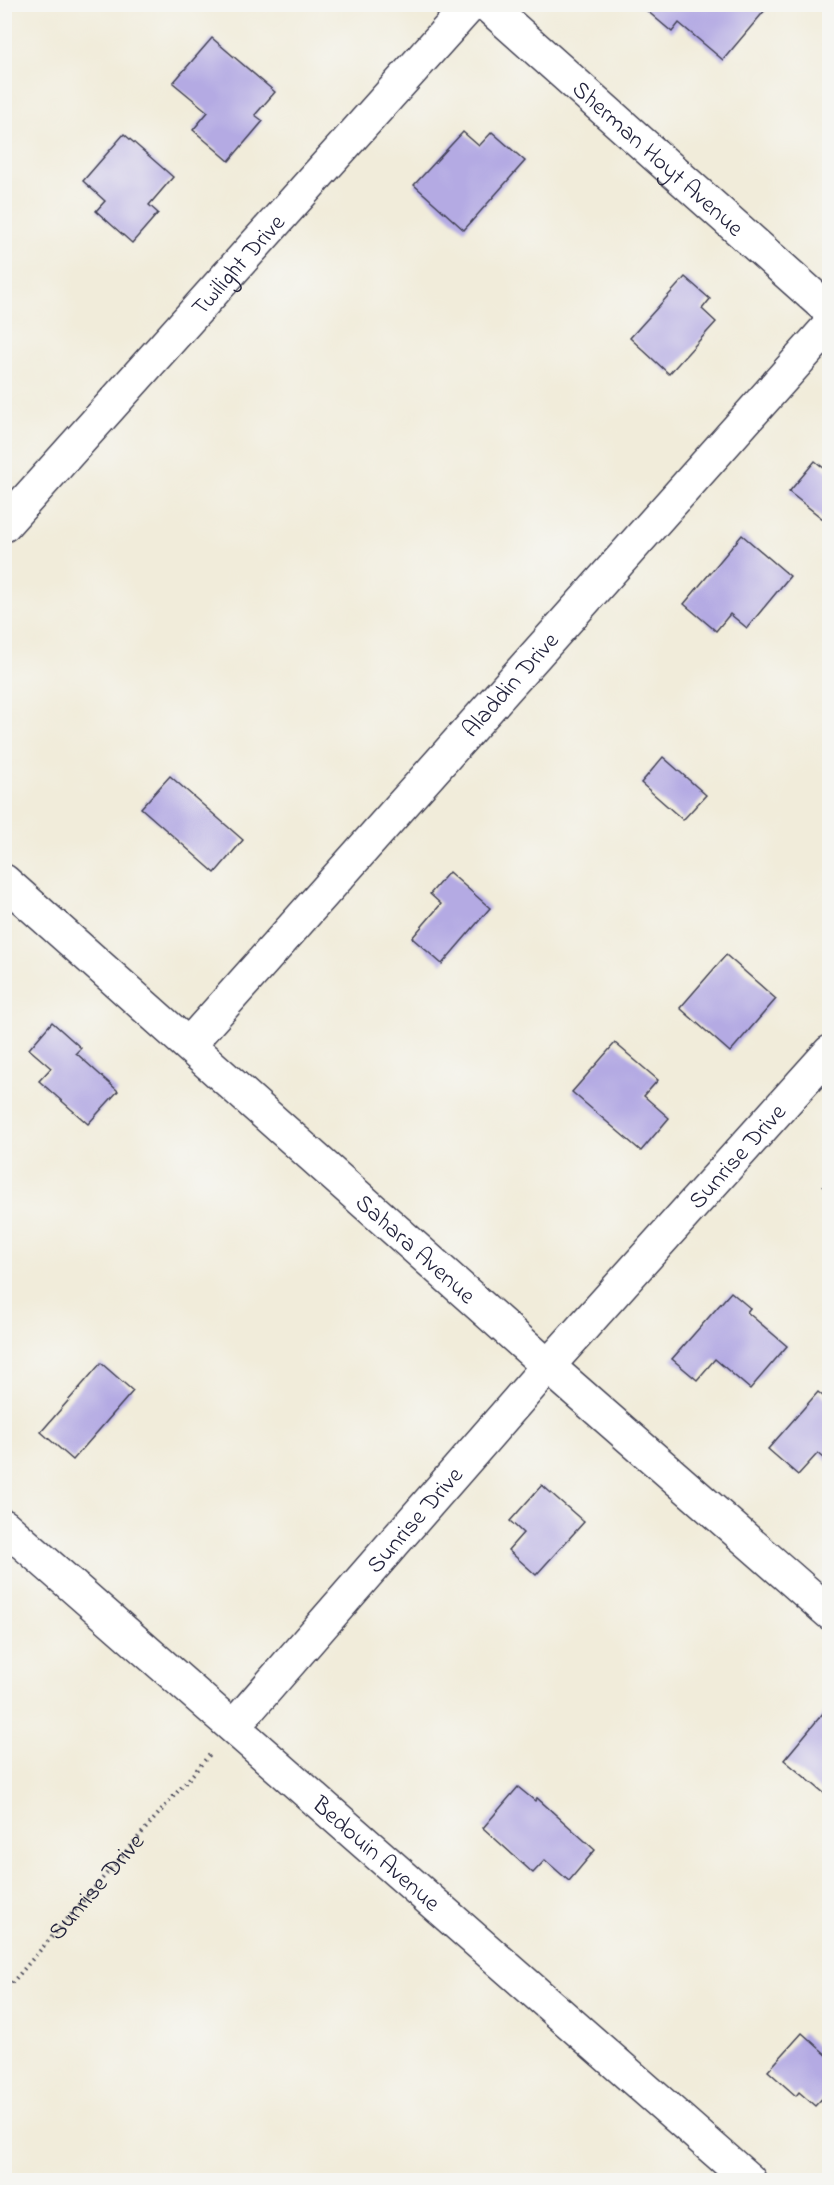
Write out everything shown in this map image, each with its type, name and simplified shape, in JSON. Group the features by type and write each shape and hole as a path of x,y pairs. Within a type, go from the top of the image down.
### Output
{"street":[{"name":"Twilight Drive","path":"4,525 471,4"},
{"name":"Sherman Hoyt Avenue","path":"486,4 830,311"},
{"name":"Aladdin Drive","path":"189,1044 830,325"},
{"name":"Sahara Avenue","path":"4,881 548,1366 830,1613"},
{"name":"Sunrise Drive","path":"234,1726 548,1366 830,1052"},
{"name":"Bedouin Avenue","path":"4,1526 749,2181"}],"path":[{"name":"Sunrise Drive","path":"4,1992 234,1726"}],"building":[{"path":"639,4 761,4 766,9 723,60 679,23 672,32"},
{"path":"212,38 275,92 255,115 263,121 229,161 193,130 208,112 173,83"},
{"path":"463,132 479,146 492,132 525,161 464,230 414,185"},
{"path":"124,134 173,177 149,205 158,213 132,243 96,211 105,201 83,181"},
{"path":"685,277 710,299 702,309 716,322 669,374 630,338"},
{"path":"815,461 830,473 830,521 828,523 789,492"},
{"path":"742,535 790,576 747,628 730,614 716,631 684,604"},
{"path":"663,757 706,795 683,820 641,783"},
{"path":"170,776 243,840 215,873 141,808"},
{"path":"449,872 490,908 442,964 412,938 441,904 430,894"},
{"path":"726,955 776,999 730,1052 680,1008"},
{"path":"52,1022 81,1048 76,1053 118,1091 88,1124 39,1081 51,1068 29,1049"},
{"path":"615,1043 658,1080 644,1096 669,1118 641,1151 572,1092"},
{"path":"830,1180 830,1194 823,1187"},
{"path":"731,1292 750,1308 747,1312 787,1346 750,1389 715,1359 697,1380 672,1359"},
{"path":"101,1363 133,1391 73,1460 41,1432"},
{"path":"818,1392 830,1402 830,1463 818,1453 798,1475 768,1449"},
{"path":"542,1485 584,1522 536,1575 508,1550 523,1533 510,1521"},
{"path":"824,1712 830,1717 830,1798 784,1760"},
{"path":"518,1787 535,1801 537,1798 595,1850 569,1881 545,1860 533,1873 483,1828"},
{"path":"802,2033 830,2058 830,2090 815,2106 799,2092 796,2096 768,2071"}]}
